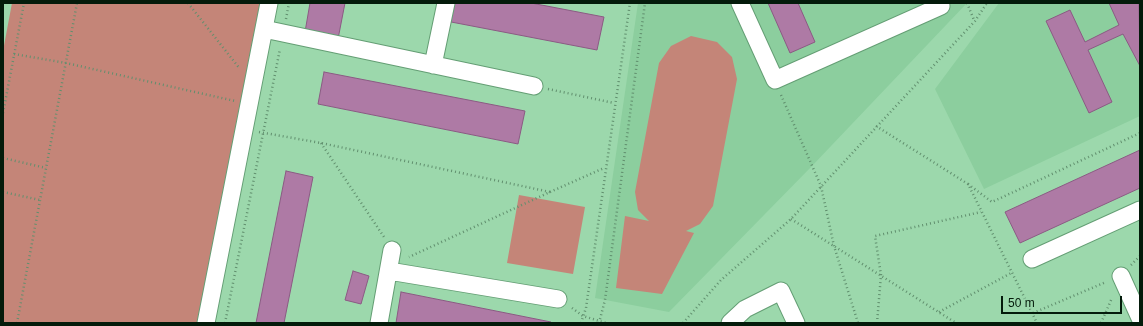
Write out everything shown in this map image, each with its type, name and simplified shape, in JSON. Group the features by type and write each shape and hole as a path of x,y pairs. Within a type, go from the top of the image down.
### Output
{"lane":[{"path":"206,323 269,3"},
{"path":"434,65 446,3"},
{"path":"740,3 775,80 941,6 940,3"},
{"path":"264,29 534,86"},
{"path":"1032,259 1140,210"},
{"path":"379,323 390,263 558,299"},
{"path":"1121,276 1140,318"},
{"path":"730,323 745,309 781,291 796,323"}],"path":[{"path":"3,113 24,3"},
{"path":"16,323 77,3"},
{"path":"188,3 242,71 255,78 274,78"},
{"path":"225,323 289,3"},
{"path":"581,323 586,308 614,103 630,3"},
{"path":"599,321 605,300 645,3"},
{"path":"967,3 975,21"},
{"path":"683,323 721,280 791,219 975,21 988,3"},
{"path":"14,54 66,63 250,104 268,106"},
{"path":"775,80 821,186 834,246 858,323"},
{"path":"534,86 614,103"},
{"path":"876,126 968,184 992,202 1140,133"},
{"path":"244,129 321,142 550,192"},
{"path":"321,142 390,263 605,168"},
{"path":"3,158 46,168"},
{"path":"968,184 1037,323"},
{"path":"3,192 40,200"},
{"path":"877,323 881,275 875,236 981,212"},
{"path":"791,219 956,323"},
{"path":"1101,323 1121,276 1140,256"},
{"path":"938,312 1013,272"},
{"path":"1033,314 1121,276"},
{"path":"558,299 583,316 606,323"}],"shaded area":[{"path":"12,3 261,3 198,323 3,323 3,51"},
{"path":"638,3 967,3 812,166 669,312 595,298"},
{"path":"999,3 1140,3 1140,116 984,189 935,89"},
{"path":"691,36 717,42 732,57 737,79 713,206 700,224 686,231 694,233 662,294 616,288 625,216 649,221 638,210 635,192 659,63 671,46"},
{"path":"519,195 585,207 573,274 507,263"}],"building":[{"path":"310,3 345,3 338,39 305,32"},
{"path":"450,3 531,3 604,17 597,50 446,21"},
{"path":"768,3 798,3 815,42 790,53"},
{"path":"1109,3 1139,3 1140,66 1123,34 1088,50 1112,102 1089,113 1046,21 1070,10 1085,42 1119,25"},
{"path":"324,72 525,111 518,144 318,104"},
{"path":"1140,150 1140,188 1020,243 1005,212"},
{"path":"286,171 313,177 284,323 256,323"},
{"path":"353,271 369,276 361,304 345,300"},
{"path":"401,292 551,322 551,323 396,323"}]}
